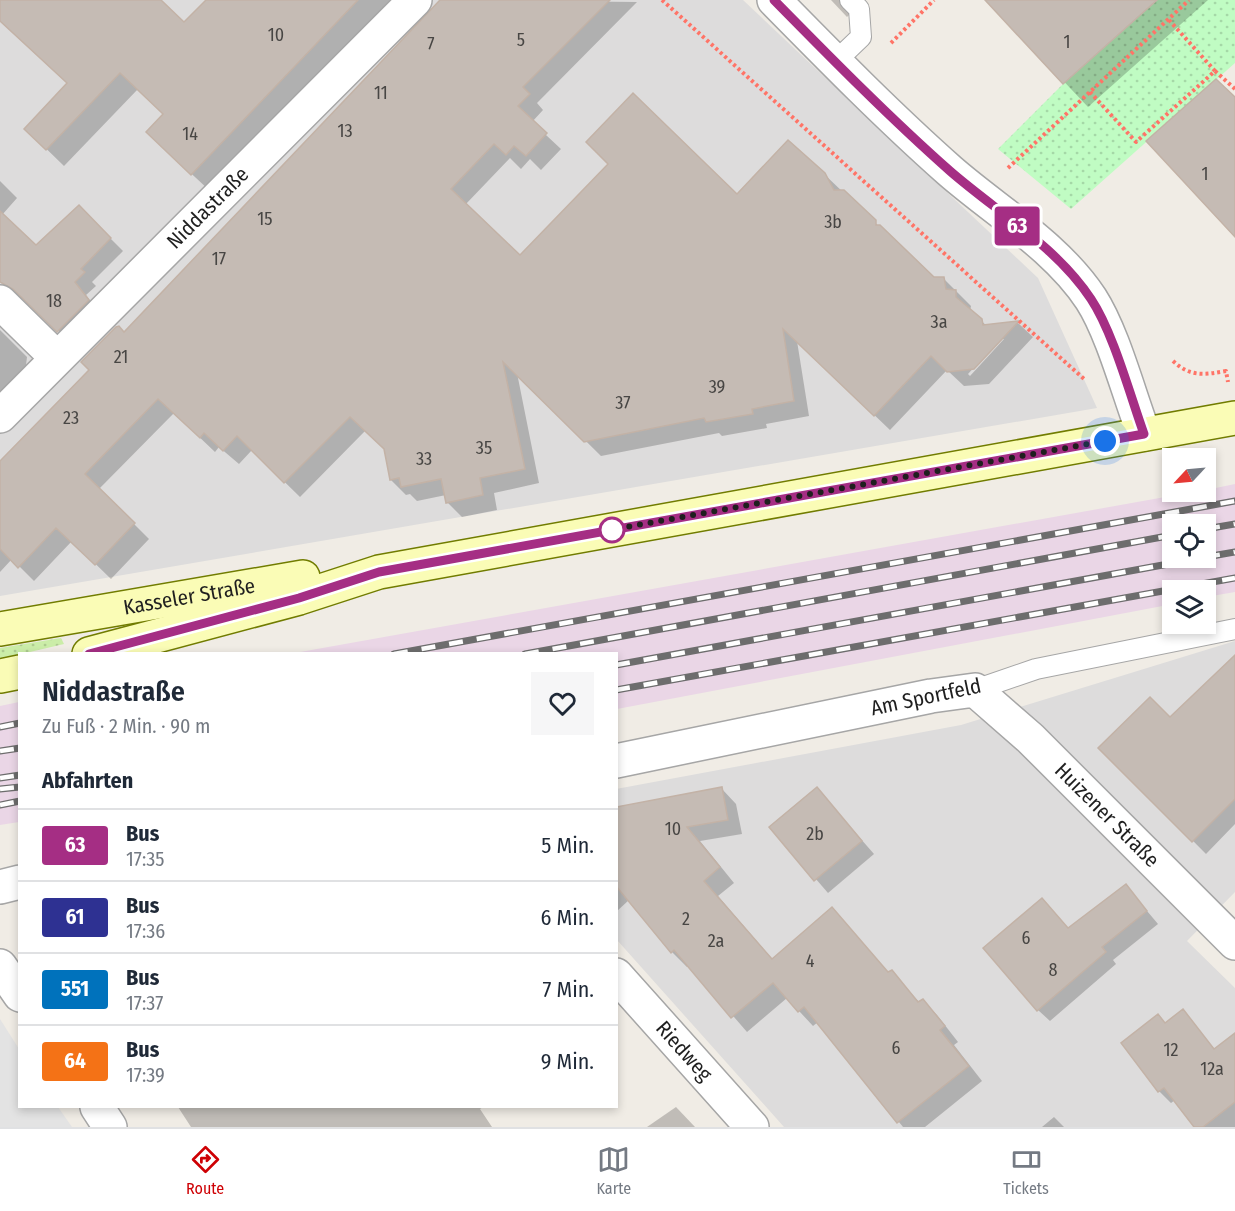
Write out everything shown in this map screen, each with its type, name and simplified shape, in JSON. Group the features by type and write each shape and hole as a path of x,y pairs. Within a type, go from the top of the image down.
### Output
{"main road":[{"name":"Kasseler Straße","path":"96,652 299,598 379,572 1235,418"},
{"name":"Kasseler Straße","path":"0,629 329,573 379,572"},
{"path":"0,676 18,672"}],"street":[{"name":"Niddastraße","path":"0,416 56,357 415,0"},
{"path":"774,0 835,62 950,170 1058,260 1080,285 1101,319 1144,434"},
{"path":"0,303 56,357"},
{"name":"Am Sportfeld","path":"618,761 931,696 975,690"},
{"name":"Huizener Straße","path":"975,690 1030,738 1235,943"},
{"path":"0,887 18,882"},
{"path":"0,966 18,992"},
{"name":"Riedweg","path":"618,977 752,1127"},
{"path":"98,1108 110,1127"}],"lane":[{"path":"835,62 861,37 858,9 850,0"},
{"name":"Am Sportfeld","path":"975,690 1036,669 1235,629"}],"path":[{"path":"662,0 1087,382"},
{"path":"884,50 934,0"},
{"path":"1008,168 1189,0"},
{"path":"1169,20 1215,71 1235,89"},
{"path":"1090,92 1136,142 1215,71"}],"shaded area":[{"path":"0,0 743,0 1038,278 1097,408 0,596"},
{"path":"1235,484 1235,592 1216,595 1216,580 1162,580 1162,606 618,709 618,652 300,652 1162,498 1162,502 1216,502 1216,488"},
{"path":"1235,641 1235,892 1187,941 1235,988 1235,1127 784,1127 618,941 618,789 961,725"},
{"path":"18,702 18,822 0,825 0,706"},
{"path":"0,1019 18,1047 18,1108 59,1108 72,1127 0,1127"}],"green space":[{"path":"1157,0 1235,0 1235,63 1071,209 998,149 1063,84"},
{"path":"61,638 64,644 30,652 18,652 18,655 0,659 0,648"}],"building":[{"path":"0,0 161,0 184,22 206,0 358,0 191,175 146,132 163,114 120,73 46,150 24,129 67,83 0,21"},
{"path":"440,0 610,0 523,87 530,94 518,106 547,133 526,156 514,146 506,155 494,144 451,189 520,255 608,164 586,142 633,93 737,194 788,140 825,173 834,190 844,190 876,220 876,225 880,225 934,277 944,277 946,289 956,290 956,297 982,319 983,325 1019,321 974,369 947,372 931,356 874,416 783,329 794,401 752,409 753,414 706,422 704,418 584,442 503,362 525,469 480,478 483,495 446,503 441,479 401,487 399,478 390,480 384,449 350,417 284,483 237,436 223,451 204,433 200,438 158,399 85,474 135,523 95,565 56,528 18,568 0,549 0,461 89,370 81,362 116,327 119,326 124,332"},
{"path":"985,0 1157,0 1063,84"},
{"path":"1216,79 1235,97 1235,237 1146,141"},
{"path":"79,205 111,238 81,269 85,272 75,282 89,300 57,332 13,289 0,282 0,211 36,245"},
{"path":"1235,655 1235,799 1192,842 1098,748 1150,697 1170,717"},
{"path":"722,787 728,820 687,827 720,867 704,881 772,959 832,907 888,972 892,970 918,1002 923,999 945,1026 940,1030 969,1066 897,1123 804,1007 798,1012 773,983 731,1018 674,950 671,953 618,888 618,807"},
{"path":"817,787 862,841 814,881 769,827"},
{"path":"1126,884 1147,911 1102,947 1106,952 1037,1011 983,948 1042,898 1068,928"},
{"path":"1183,1009 1214,1049 1235,1033 1235,1102 1203,1127 1194,1127 1164,1088 1158,1092 1121,1043 1158,1014 1165,1023"}],"railway":[{"path":"405,652 1235,501"},
{"path":"1216,527 1235,524"},
{"path":"536,652 1162,537"},
{"path":"1216,555 1235,552"},
{"path":"618,665 1162,565"},
{"path":"618,690 1235,578"},
{"path":"0,727 18,723"},
{"path":"0,751 18,748"},
{"path":"0,778 18,775"},
{"path":"0,789 18,787"},
{"path":"0,805 18,801"}],"bus line":[{"name":"63","path":"96,652 299,598 379,572 1144,434 1101,319 1092,301 1080,285 1058,260 950,170 835,62 774,0"}],"route":[{"path":"612,530 610,530 1105,441"}]}
